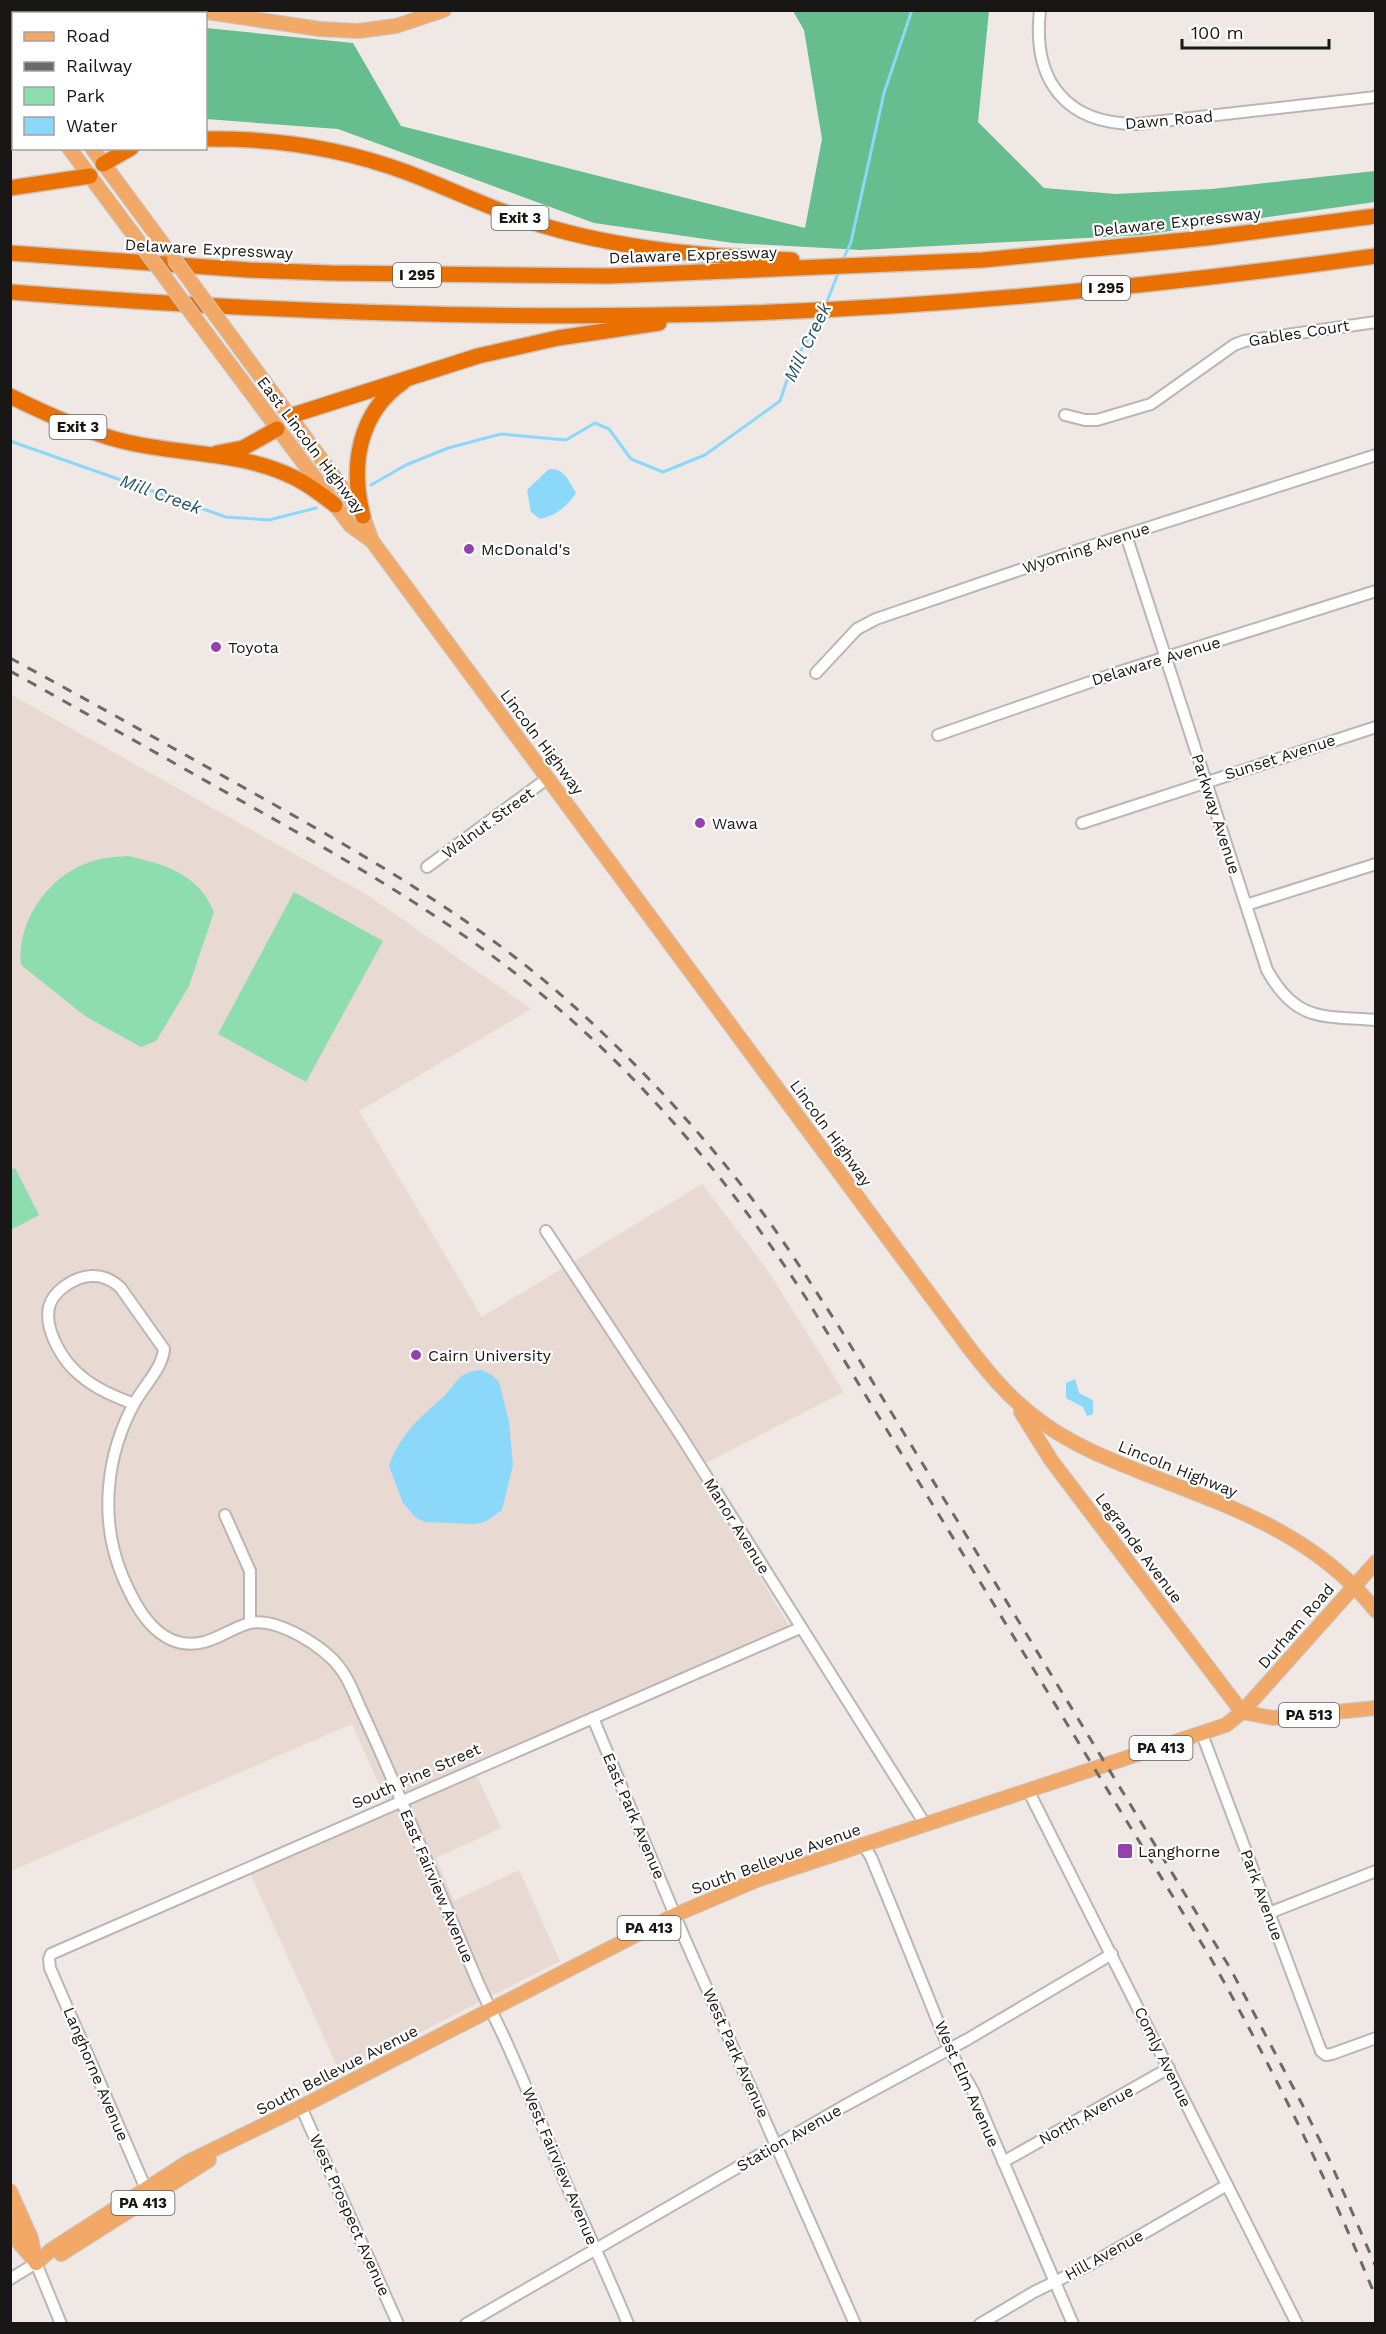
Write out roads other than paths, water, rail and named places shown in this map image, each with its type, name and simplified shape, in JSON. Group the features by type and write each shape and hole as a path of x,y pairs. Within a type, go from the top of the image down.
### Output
{"highway":[{"name":"Exit 3","path":"207,139 278,141 357,157 405,172 538,224 602,241 703,255 824,264"},
{"path":"103,164 128,150"},
{"path":"10,188 90,176"},
{"name":"Delaware Expressway","path":"10,253 249,270 609,276 824,264 983,260 1206,238 1376,216"},
{"name":"I 295","path":"10,292 162,304 377,313 601,316 721,314 836,309 1102,288 1376,256"},
{"path":"290,416 478,356 558,338 721,314"},
{"path":"363,516 356,476 361,439 379,405 397,386 412,376"},
{"name":"Exit 3","path":"10,396 57,418 102,435 150,446 206,454"},
{"path":"206,454 243,448 277,429"},
{"path":"206,454 259,465 290,476 335,505"}],"main road":[{"path":"207,12 320,29 358,31 396,26 444,10"},
{"name":"East Lincoln Highway","path":"70,150 350,525 372,541"},
{"name":"East Lincoln Highway","path":"93,150 363,516 372,541"},
{"path":"90,176 103,164"},
{"path":"277,429 290,416"},
{"name":"Lincoln Highway","path":"372,541 970,1349 1013,1400 1046,1426 1087,1450 1250,1515 1286,1534 1317,1554 1354,1586 1376,1611"},
{"name":"Legrande Avenue","path":"1013,1400 1051,1460 1242,1712"},
{"name":"Durham Road","path":"1242,1712 1376,1562"},
{"name":"PA 513","path":"1242,1712 1273,1718 1376,1708"},
{"name":"South Bellevue Avenue","path":"36,2263 51,2250 189,2162 675,1915 757,1880 1202,1734 1226,1725 1242,1712"},
{"name":"South Bellevue Avenue","path":"36,2263 57,2256 190,2173 246,2135"},
{"path":"10,2191 31,2238 36,2263"},
{"path":"10,2222 20,2244 36,2263"}],"street":[{"name":"Dawn Road","path":"1040,10 1038,45 1044,70 1053,86 1078,111 1105,123 1137,124 1376,97"},
{"name":"Gables Court","path":"1065,415 1085,420 1097,420 1151,404 1244,340 1376,322"},
{"name":"Wyoming Avenue","path":"816,674 857,629 866,623 965,588 1376,455"},
{"name":"Parkway Avenue","path":"1126,535 1267,970 1277,988 1299,1008 1318,1015 1376,1020"},
{"name":"Delaware Avenue","path":"938,735 1166,658 1376,591"},
{"name":"Sunset Avenue","path":"1082,823 1376,727"},
{"name":"Walnut Street","path":"427,867 548,778"},
{"path":"1246,905 1376,864"},
{"name":"Manor Avenue","path":"546,1231 681,1436 925,1824"},
{"name":"East Fairview Avenue","path":"134,1404 100,1389 80,1376 69,1364 52,1334 48,1322 51,1300 67,1285 88,1276 110,1279 120,1287 162,1345 165,1353 134,1404 122,1430 109,1479 108,1514 112,1541 120,1572 135,1604 146,1621 163,1636 176,1641 204,1642 250,1623 262,1621 286,1629 320,1649 340,1668 401,1801 491,2010"},
{"path":"225,1515 250,1570 250,1623"},
{"name":"South Pine Street","path":"49,1959 56,1951 800,1628"},
{"name":"East Park Avenue","path":"593,1718 675,1915"},
{"name":"Park Avenue","path":"1202,1734 1320,2048 1326,2055 1332,2054 1376,2038"},
{"name":"Comly Avenue","path":"1028,1790 1297,2324"},
{"name":"West Elm Avenue","path":"863,1844 871,1857 949,2049 973,2091 1072,2324"},
{"path":"1269,1912 1376,1871"},
{"name":"West Park Avenue","path":"675,1915 855,2324"},
{"name":"Station Avenue","path":"466,2324 1112,1954"},
{"name":"Langhorne Avenue","path":"49,1959 50,1968 146,2189"},
{"name":"West Fairview Avenue","path":"491,2010 628,2324"},
{"name":"North Avenue","path":"1003,2162 1169,2068"},
{"name":"West Prospect Avenue","path":"301,2107 398,2324"},
{"name":"Hill Avenue","path":"980,2324 1227,2185"},
{"path":"36,2263 61,2324"},
{"name":"South Bellevue Avenue","path":"10,2278 36,2263"}],"water":[{"path":"549,469 563,473 576,493 561,510 540,519 531,512 527,490"},
{"path":"481,1370 492,1375 499,1382 509,1421 513,1465 502,1510 485,1522 475,1524 425,1522 416,1518 403,1503 389,1466 393,1455 417,1421 462,1376"},
{"path":"1075,1379 1079,1393 1093,1400 1093,1414 1087,1416 1083,1407 1066,1398 1066,1383"}],"waterway":[{"name":"Mill Creek","path":"842,262 851,242 884,93 912,10"},
{"name":"Mill Creek","path":"826,304 839,271"},
{"name":"Mill Creek","path":"371,485 406,465 448,448 501,434 566,440 595,423 609,429 631,459 663,472 705,455 780,401 793,362 816,328 821,316"},
{"name":"Mill Creek","path":"10,441 226,517 269,520 316,508"}],"railway":[{"path":"10,658 333,838 409,884 482,933 552,987 606,1036 658,1088 707,1143 764,1215 838,1325 1230,1968 1329,2159 1376,2267"},
{"path":"10,671 349,863 417,904 483,949 558,1008 598,1045 637,1083 710,1165 744,1208 806,1298 1210,1957 1298,2124 1339,2210 1376,2298"}],"place":[{"name":"McDonald's","path":"469,549"},
{"name":"Toyota","path":"216,647"},
{"name":"Wawa","path":"700,823"},
{"name":"Cairn University","path":"416,1355"},
{"name":"Langhorne","path":"1125,1851"}]}
